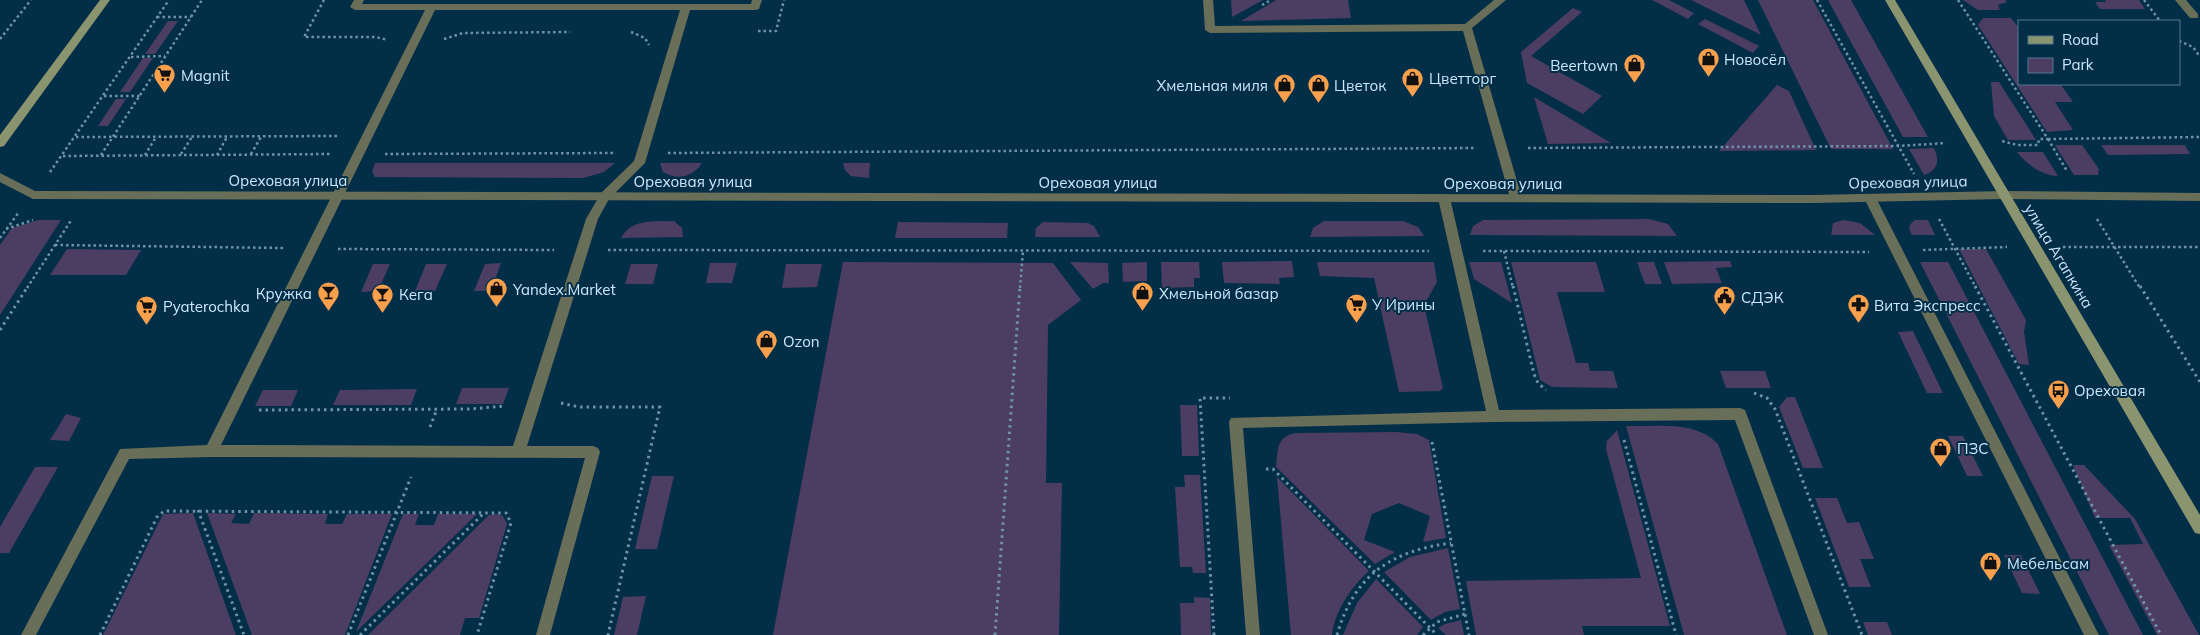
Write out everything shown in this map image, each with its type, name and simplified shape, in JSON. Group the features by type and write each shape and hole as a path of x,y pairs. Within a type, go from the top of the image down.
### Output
{"main road":[{"path":"0,144 105,0"},
{"name":"улица Агапкина","path":"1890,0 2200,528"}],"street":[{"path":"359,0 355,7 755,7 757,0"},
{"path":"1208,0 1210,30 1467,27 1501,0"},
{"path":"2180,0 2198,19"},
{"path":"212,451 432,7"},
{"path":"518,452 592,219 605,196 638,163 686,7"},
{"path":"1467,27 1516,198"},
{"name":"Ореховая улица","path":"0,177 33,194 1444,198 1870,198 2004,195 2200,196"},
{"path":"1444,198 1494,416"},
{"path":"1870,198 2092,635"},
{"path":"1253,635 1236,422 1427,416 1740,414 1821,635"},
{"path":"28,635 125,453 212,451 593,452 544,635"}],"path":[{"path":"0,39 31,0"},
{"path":"169,0 63,156 359,154"},
{"path":"100,156 202,0"},
{"path":"324,0 304,37 376,37 392,44"},
{"path":"748,31 776,31 784,0"},
{"path":"1817,0 1927,197 2161,635"},
{"path":"1958,0 2048,140"},
{"path":"2144,0 2159,20"},
{"path":"157,17 191,17"},
{"path":"439,43 450,36 463,33 577,32"},
{"path":"625,32 633,32 645,38 649,45 648,50"},
{"path":"2180,41 2192,47 2200,57"},
{"path":"130,57 165,56"},
{"path":"103,96 140,96"},
{"path":"75,138 347,136 338,154"},
{"path":"145,155 156,137"},
{"path":"181,155 192,137"},
{"path":"217,155 227,137"},
{"path":"251,155 261,137"},
{"path":"668,144 665,153 1898,146 1973,141 2006,141 2018,145 2038,144 2039,139 2200,137"},
{"path":"387,145 383,154 641,152"},
{"path":"0,330 72,218"},
{"path":"0,238 5,230"},
{"path":"55,245 582,251 1897,250 2114,246 2198,247 2200,253"},
{"path":"2114,246 2200,382"},
{"path":"995,635 1023,251"},
{"path":"255,410 500,408 507,403"},
{"path":"348,635 437,409"},
{"path":"1617,414 1676,635"},
{"path":"1427,416 1468,635"},
{"path":"1204,470 1273,469 1437,635"},
{"path":"100,635 158,515 166,510 485,512 506,514 511,523 477,635"},
{"path":"198,510 244,635"},
{"path":"360,635 485,512"},
{"path":"1338,635 1342,616 1350,601 1359,587 1374,571 1409,550 1451,543"},
{"path":"1423,635 1446,618 1464,614"}],"green space":[{"path":"1231,0 1263,0 1232,17"},
{"path":"1276,0 1348,0 1351,18 1241,21"},
{"path":"1652,0 1669,0 1694,13 1688,19"},
{"path":"1691,0 1744,0 1761,35"},
{"path":"1758,0 1813,0 1893,149 1831,149"},
{"path":"1828,0 1851,0 1928,137 1903,137"},
{"path":"1963,0 2005,0 2007,2 1998,5 2000,10 1978,10"},
{"path":"2105,0 2139,0 2145,9 2100,9 2095,2 2106,2"},
{"path":"1573,8 1582,12 1531,56 1602,96 1583,114 1527,83 1521,52"},
{"path":"1983,18 2011,18 2018,27 2018,85 2061,85 2073,102 2055,102 2073,130 2047,132 1978,25"},
{"path":"1705,19 1759,46 1753,53 1698,24"},
{"path":"168,21 178,21 155,54 145,54"},
{"path":"143,58 153,58 130,92 120,92"},
{"path":"1991,82 1999,82 2036,140 2008,140 1994,116"},
{"path":"1777,85 1789,91 1816,150 1719,151"},
{"path":"1534,97 1611,143 1548,144"},
{"path":"116,99 126,99 108,126 98,126"},
{"path":"2055,145 2082,145 2099,169 2098,175 2074,175"},
{"path":"2101,145 2185,145 2190,154 2108,155"},
{"path":"1934,148 1937,164 1932,171 1924,175 1909,149"},
{"path":"2017,152 2043,152 2058,176 2046,174 2035,168"},
{"path":"375,163 615,163 604,172 583,178 375,177 372,172"},
{"path":"660,163 702,163 694,172 679,177 663,172"},
{"path":"843,163 870,163 869,178 851,176 845,170"},
{"path":"1649,219 1668,224 1677,236 1470,235 1473,226 1483,220"},
{"path":"38,220 61,220 0,315 0,245 12,228"},
{"path":"1844,220 1860,223 1875,235 1831,235 1833,223"},
{"path":"1915,220 1928,220 1935,235 1912,235 1909,227"},
{"path":"674,221 682,228 683,237 621,238 631,227 637,224"},
{"path":"1324,221 1403,221 1418,227 1424,236 1310,237 1313,228"},
{"path":"898,222 1008,223 1007,238 895,238"},
{"path":"1043,222 1088,223 1094,226 1100,237 1035,237 1036,228"},
{"path":"67,249 141,250 126,275 50,275"},
{"path":"1959,249 1986,249 2026,320 2024,332 2029,365 2019,364"},
{"path":"1292,261 1294,277 1279,278 1280,284 1224,283 1222,262"},
{"path":"1730,261 1732,267 1716,268 1722,283 1672,284 1664,262"},
{"path":"843,262 1053,263 1081,300 1048,325 1046,483 1062,483 1059,635 773,635"},
{"path":"1070,262 1108,263 1109,283 1103,283 1093,289"},
{"path":"1147,262 1147,281 1123,282 1122,263"},
{"path":"1161,262 1199,262 1200,278 1194,278 1194,287 1162,288"},
{"path":"1317,262 1434,262 1437,282 1424,305 1443,388 1440,391 1399,392 1374,278 1320,276"},
{"path":"1469,262 1501,262 1512,303 1474,279"},
{"path":"1511,262 1596,262 1605,292 1557,292 1576,363 1588,363 1590,371 1613,371 1618,388 1552,387 1540,380"},
{"path":"1637,262 1654,262 1662,284 1645,284"},
{"path":"1920,262 1948,262 2143,635 2109,635"},
{"path":"501,263 491,291 474,291 485,264"},
{"path":"710,263 737,263 732,283 706,283"},
{"path":"373,264 390,264 378,291 361,292"},
{"path":"426,264 447,264 435,291 415,291"},
{"path":"631,264 658,264 653,284 625,284"},
{"path":"786,264 822,264 817,287 782,288"},
{"path":"1913,331 1943,393 1927,393 1898,332"},
{"path":"1720,371 1765,371 1771,388 1726,388"},
{"path":"462,388 509,388 503,404 456,404"},
{"path":"417,389 411,405 333,405 340,390"},
{"path":"263,390 298,390 291,406 255,406"},
{"path":"1787,397 1795,397 1823,468 1803,468 1779,407"},
{"path":"1180,405 1197,405 1199,456 1182,456"},
{"path":"66,414 81,418 69,441 50,440"},
{"path":"1626,426 1675,426 1687,428 1709,436 1718,444 1787,635 1684,635"},
{"path":"1617,430 1670,626 1582,626 1584,635 1476,635 1466,581 1641,578 1606,449 1607,441"},
{"path":"1396,432 1417,434 1429,440 1446,538 1423,542 1430,516 1399,503 1372,514 1364,540 1395,552 1375,564 1276,467 1278,449 1285,437 1296,433"},
{"path":"1948,436 1963,436 1983,476 1967,476"},
{"path":"2073,465 2084,465 2135,519 2199,635 2157,635 2109,545 2143,544 2130,518 2095,518"},
{"path":"35,467 58,467 9,553 0,553 0,527"},
{"path":"1184,475 1200,475 1206,573 1193,573 1192,567 1180,567 1175,487 1185,487"},
{"path":"652,476 674,476 657,549 635,549"},
{"path":"1277,477 1369,571 1356,584 1340,608 1332,635 1291,635"},
{"path":"1815,498 1837,498 1847,523 1859,522 1874,559 1860,559 1871,587 1849,587"},
{"path":"193,513 236,635 103,635 163,514"},
{"path":"207,513 236,514 231,523 249,524 254,513 328,514 325,524 342,524 347,514 392,514 345,635 252,635"},
{"path":"403,514 419,514 415,525 434,525 438,514 477,514 356,632"},
{"path":"497,514 503,516 507,524 479,618 465,618 460,635 368,635 489,515"},
{"path":"1448,548 1460,609 1445,612 1431,620 1384,572 1410,557"},
{"path":"2004,555 2021,555 2040,594 2022,593"},
{"path":"1376,579 1423,627 1417,635 1343,635 1357,603"},
{"path":"646,596 637,635 614,635 623,597"},
{"path":"1194,597 1210,598 1211,635 1181,635 1180,603 1194,603"},
{"path":"1461,620 1464,635 1446,635 1438,628 1445,624"},
{"path":"1863,622 1887,622 1892,635 1868,635"}],"place":[{"name":"Новосёл","path":"1708,78"},
{"name":"Beertown","path":"1634,84"},
{"name":"Magnit","path":"165,94"},
{"name":"Цветторг","path":"1413,97"},
{"name":"Хмельная миля","path":"1284,104"},
{"name":"Цветок","path":"1318,104"},
{"name":"Yandex.Market","path":"497,308"},
{"name":"Кружка","path":"328,312"},
{"name":"Хмельной базар","path":"1143,312"},
{"name":"Кега","path":"383,313"},
{"name":"СДЭК","path":"1725,316"},
{"name":"У Ирины","path":"1356,323"},
{"name":"Вита Экспресс","path":"1858,324"},
{"name":"Pyaterochka","path":"147,325"},
{"name":"Ozon","path":"767,360"},
{"name":"Ореховая","path":"2058,409"},
{"name":"ПЗС","path":"1941,467"},
{"name":"Мебельсам","path":"1991,582"}]}
